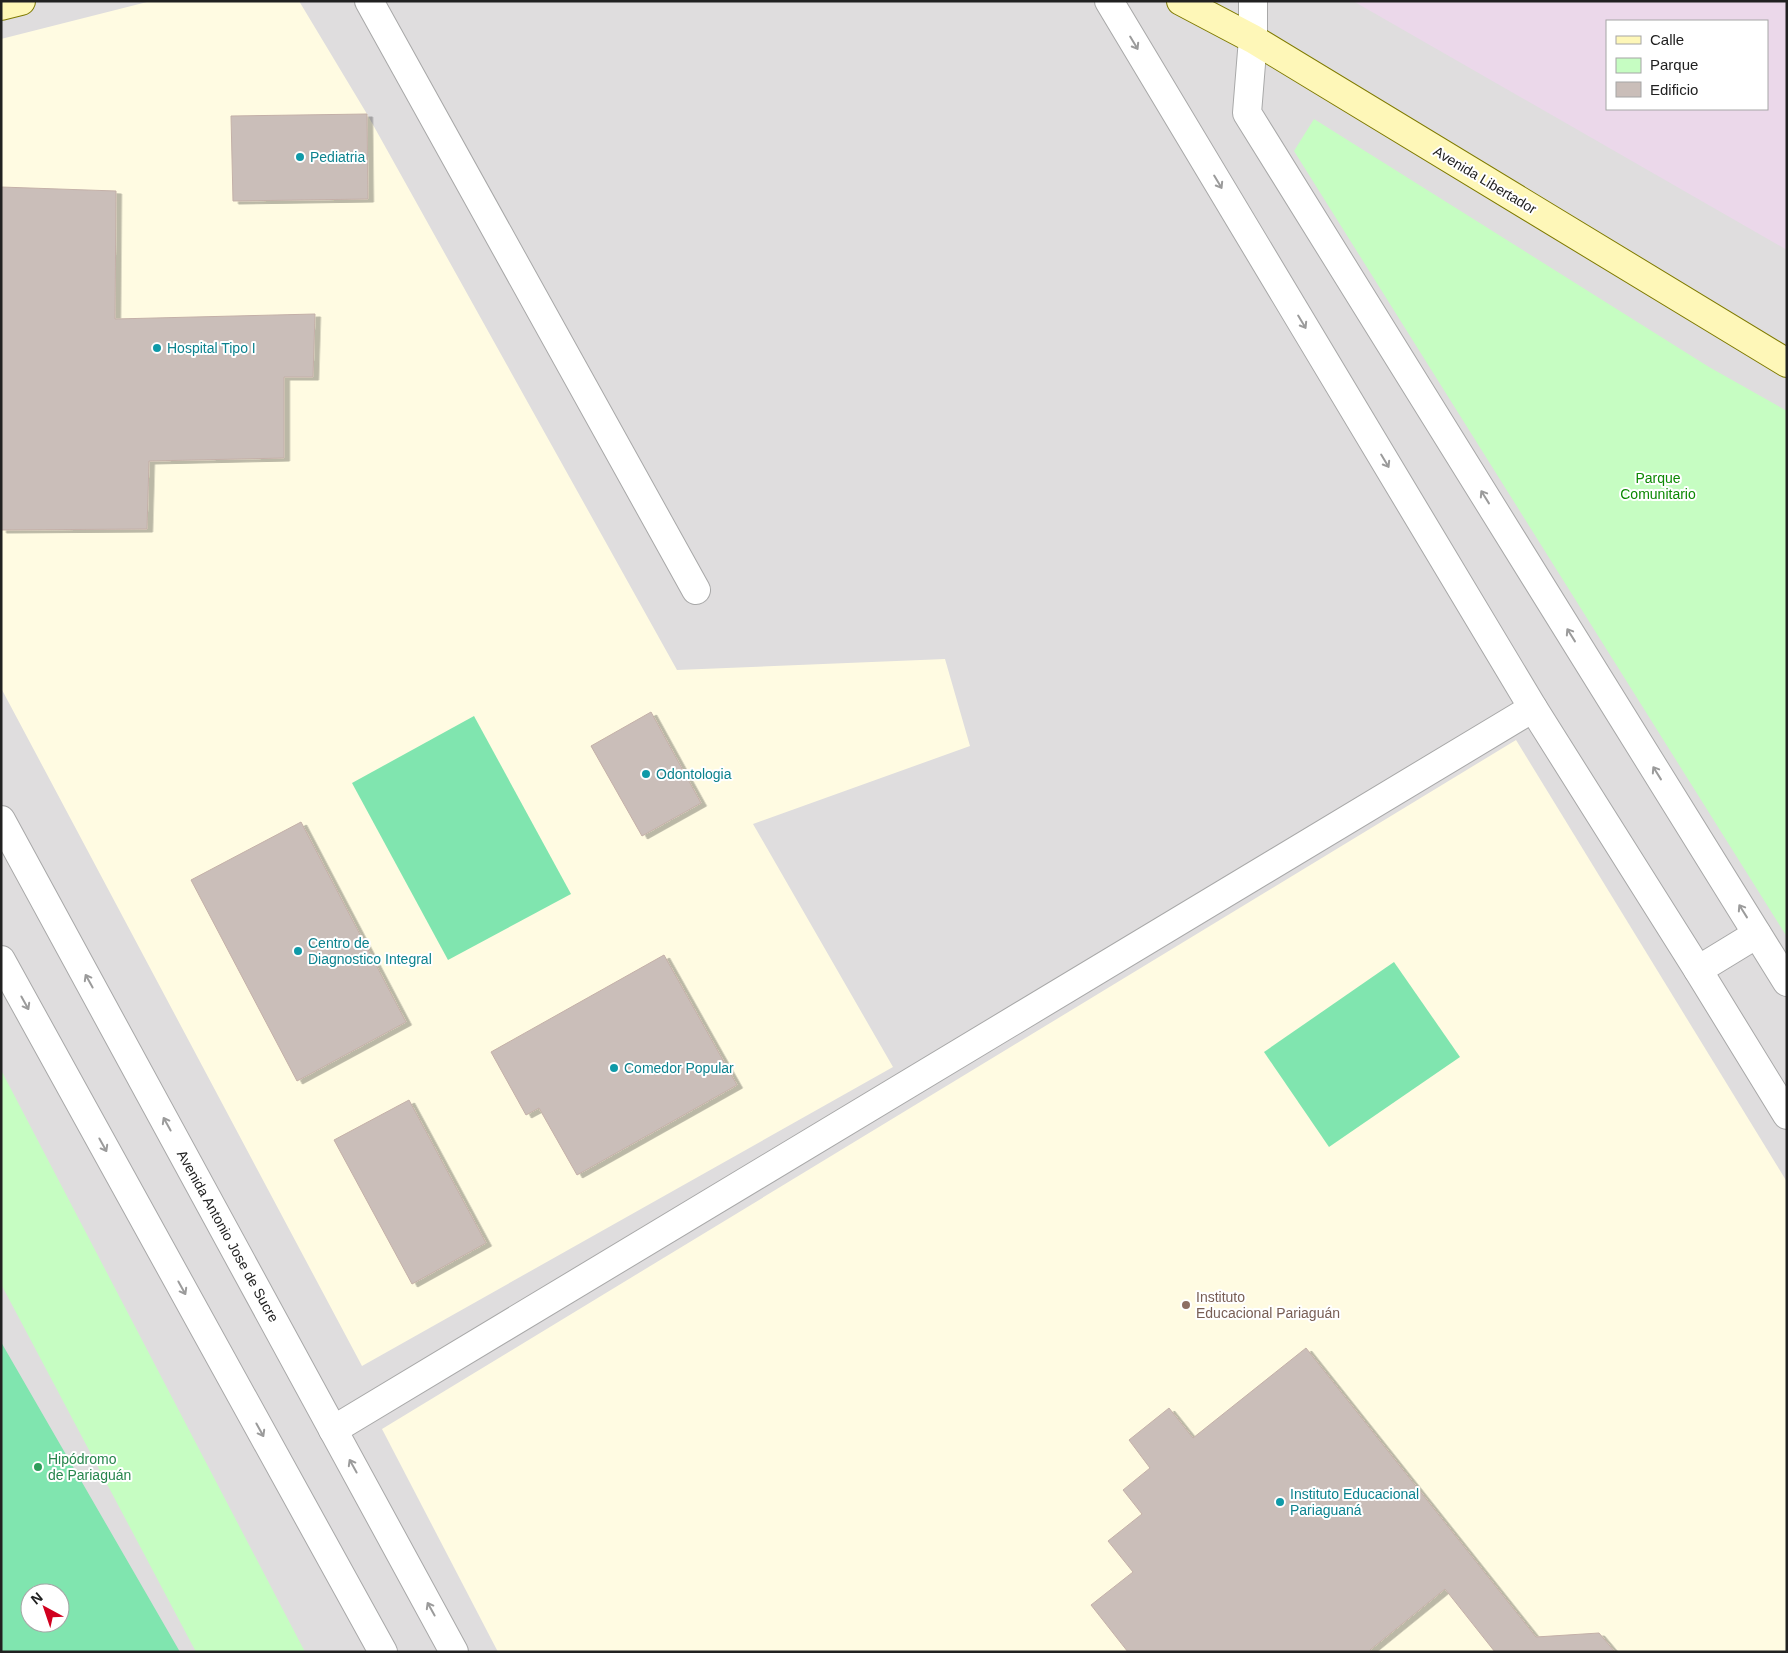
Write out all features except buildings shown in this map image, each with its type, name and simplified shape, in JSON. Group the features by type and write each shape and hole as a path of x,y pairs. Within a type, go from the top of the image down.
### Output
{"main road":[{"path":"1,6 21,1"},
{"name":"Avenida Libertador","path":"1181,1 1253,39 1787,364"}],"street":[{"path":"369,1 696,590"},
{"path":"1109,1 1533,708 1787,1115"},
{"path":"1252,1 1253,39 1247,113 1787,982"},
{"path":"333,1430 1533,708"},
{"name":"Avenida Antonio Jose de Sucre","path":"1,820 454,1652"},
{"path":"1698,970 1757,934"},
{"path":"1,960 383,1652"}],"shaded area":[{"path":"1,1 1787,1 1787,1652 1,1652"},
{"path":"151,1 299,1 367,114 677,670 945,659 970,746 753,824 893,1067 362,1366 1,688 1,39"},
{"path":"1353,1 1787,1 1787,250"},
{"name":"Instituto Educacional Pariaguán","path":"1516,740 1787,1182 1787,1652 498,1652 382,1429"}],"green space":[{"name":"Parque Comunitario","path":"1314,119 1709,367 1787,411 1787,937 1294,151"},
{"path":"474,716 571,894 448,960 352,783"},
{"path":"1394,962 1460,1057 1329,1147 1264,1052"},
{"path":"1,1070 305,1652 196,1652 1,1284"},
{"name":"Hipódromo de Pariaguán","path":"1,1342 180,1652 1,1652"}],"place":[{"name":"Pediatria","path":"300,157"},
{"name":"Hospital Tipo I","path":"157,348"},
{"name":"Odontologia","path":"646,774"},
{"name":"Centro de Diagnostico Integral","path":"298,951"},
{"name":"Comedor Popular","path":"614,1068"},
{"name":"Instituto Educacional Pariaguán","path":"1186,1305"},
{"name":"Hipódromo de Pariaguán","path":"38,1467"},
{"name":"Instituto Educacional Pariaguaná","path":"1280,1502"}]}
